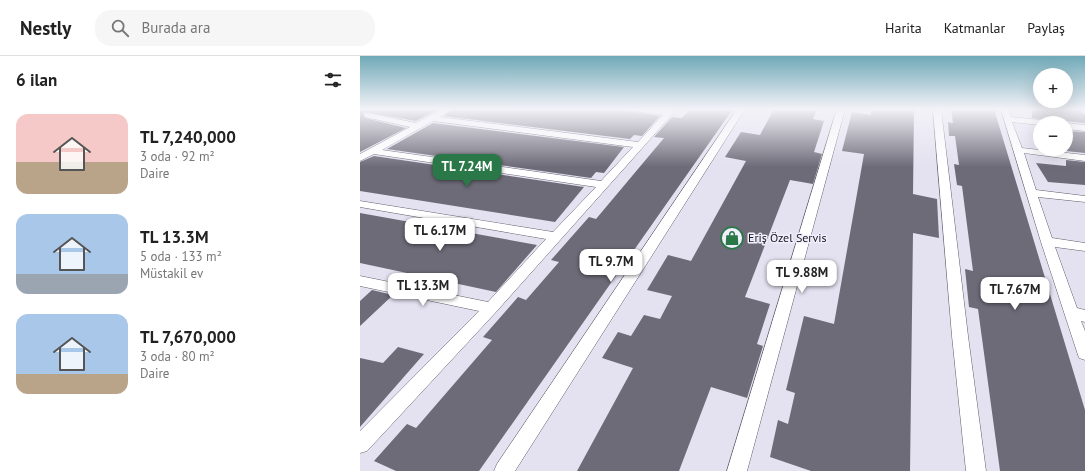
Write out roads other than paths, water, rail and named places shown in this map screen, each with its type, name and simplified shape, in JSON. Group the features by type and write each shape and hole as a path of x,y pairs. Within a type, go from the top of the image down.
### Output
{"street":[{"path":"360,158 414,128"},
{"path":"511,128 640,145"},
{"path":"360,444 491,308 655,128"},
{"path":"504,471 728,128"},
{"path":"738,471 835,128"},
{"path":"939,128 960,336 976,471"},
{"path":"1011,128 1047,242 1085,353"},
{"path":"1019,150 1085,158"},
{"path":"371,151 604,184"},
{"path":"1032,193 1085,199"},
{"path":"360,204 556,237"},
{"path":"1047,242 1085,247"},
{"path":"360,281 491,308"},
{"path":"1071,313 1085,316"}],"place":[{"name":"Eriş Özel Servis","path":"732,238"}]}
